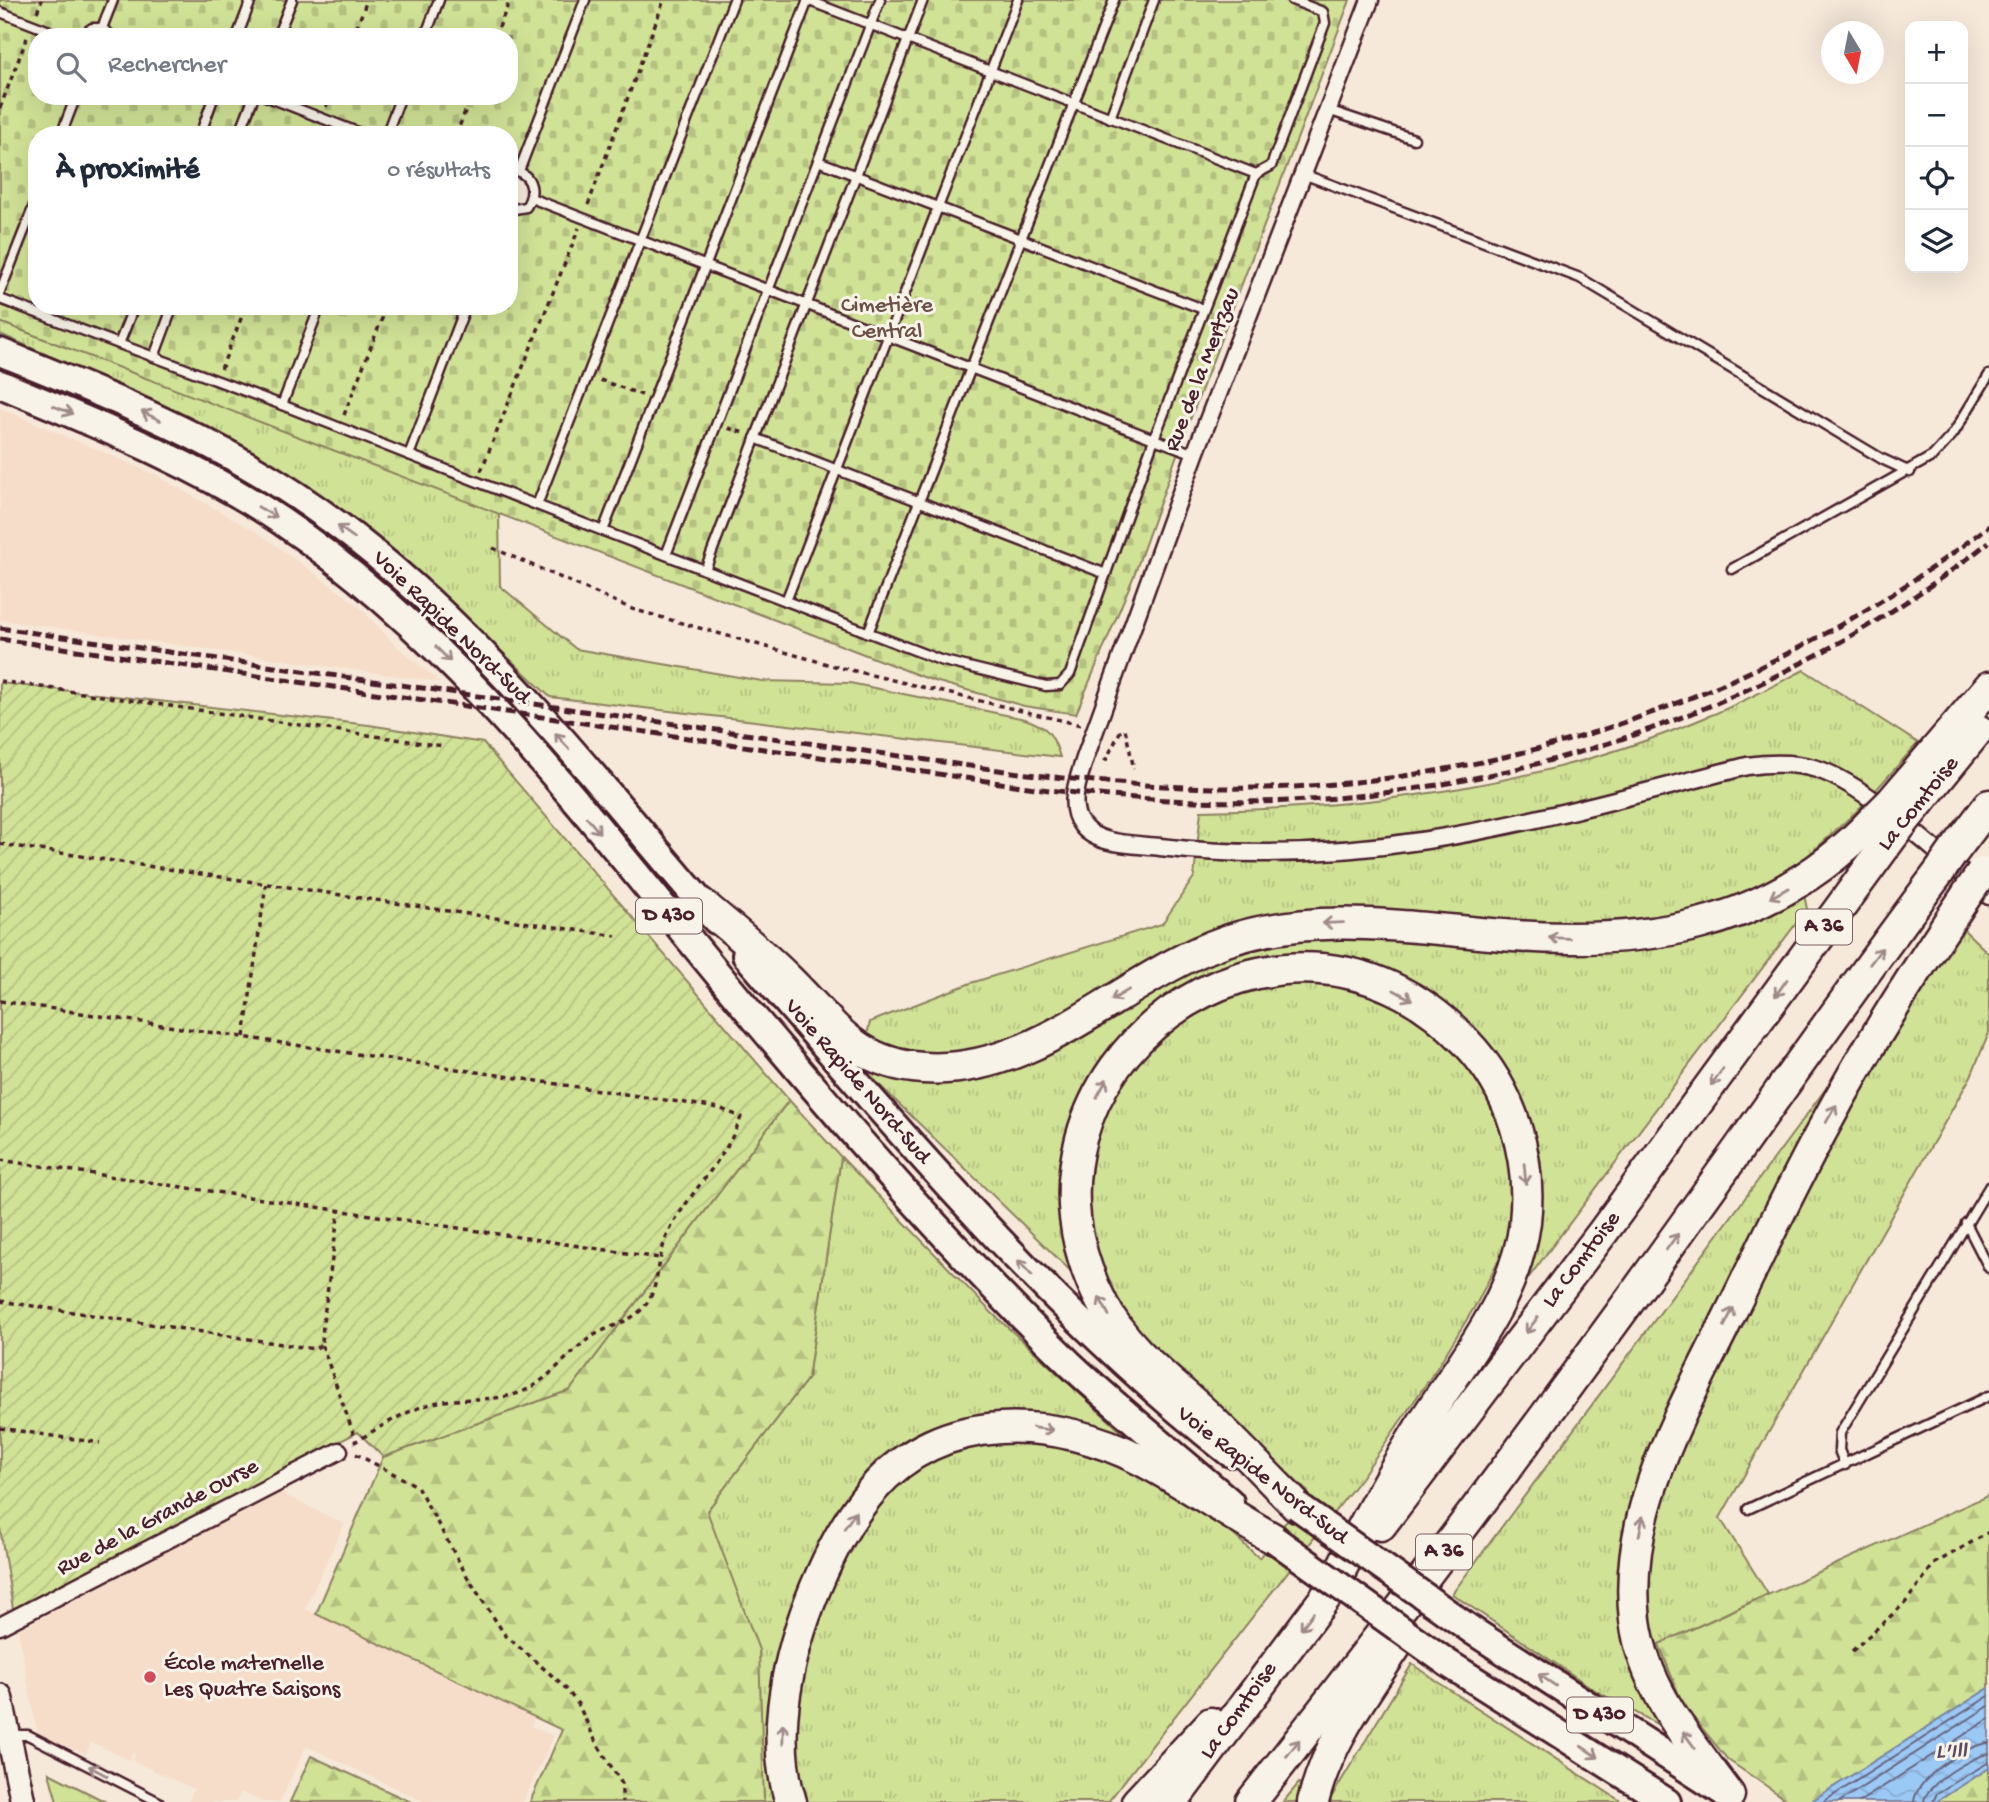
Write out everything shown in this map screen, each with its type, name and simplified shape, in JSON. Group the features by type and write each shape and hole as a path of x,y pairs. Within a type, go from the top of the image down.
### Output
{"highway":[{"name":"Voie Rapide Nord-Sud","path":"0,352 138,410 250,466 366,546 419,592 504,674 903,1136 1037,1282 1186,1419 1297,1506 1473,1631 1733,1799"},
{"name":"Voie Rapide Nord-Sud","path":"0,384 78,416 235,493 279,519 313,544 416,628 468,680 532,752 842,1121 943,1234 1073,1366 1274,1539 1449,1664 1667,1802"},
{"path":"702,904 787,978 847,1042 890,1062 922,1068 953,1068 987,1062 1019,1050 1064,1029 1181,960 1225,941 1269,929 1360,922 1544,938 1596,939 1692,928 1738,913 1777,895 1892,817 1989,687"},
{"name":"La Comtoise","path":"1172,1802 1285,1648 1603,1232 1892,817 1989,716"},
{"name":"A 36","path":"1251,1802 1392,1621 1632,1297 1835,1011 1989,805"},
{"path":"1733,1799 1667,1710 1642,1650 1634,1596 1645,1506 1667,1446 1823,1127 1908,985 1982,881"},
{"path":"1297,1506 1114,1325 1091,1281 1083,1257 1074,1202 1075,1174 1086,1126 1104,1083 1124,1055 1168,1013 1217,985 1242,976 1269,971 1322,968 1377,981 1405,995 1430,1011 1475,1051 1503,1093 1514,1120 1525,1168 1526,1194 1520,1248 1502,1299 1370,1511 1329,1593"},
{"path":"1313,1802 1327,1760 1353,1710 1632,1297"},
{"path":"791,1802 785,1771 784,1718 793,1661 808,1606 837,1541 861,1504 894,1468 932,1443 977,1429 1024,1426 1086,1437 1141,1460 1274,1539"},
{"path":"1138,1802 1285,1648"}],"main road":[{"path":"0,1696 6,1746 23,1802"}],"street":[{"name":"Rue de la Mertzau","path":"1370,0 1195,454 1086,756 1074,802 1079,821 1093,835 1120,843 1186,850 1280,854 1368,850 1456,837 1747,766 1802,765 1832,775 1858,790 1982,881"},
{"name":"Rue de la Grande Ourse","path":"0,1626 344,1448"}],"lane":[{"path":"92,28 102,28 113,0"},
{"path":"240,28 251,0"},
{"path":"281,28 292,0"},
{"path":"428,28 439,0"},
{"path":"518,161 585,0"},
{"path":"537,505 734,0"},
{"path":"603,531 807,0 1256,174"},
{"path":"666,555 880,0"},
{"path":"705,570 923,0"},
{"path":"786,601 1018,0"},
{"path":"868,633 1114,0"},
{"path":"1110,118 1154,0"},
{"path":"42,315 940,660 1046,686 1059,685 1070,674 1154,439 1256,174 1271,166 1325,23 1323,12 1292,0"},
{"path":"0,12 42,28"},
{"path":"64,126 73,105"},
{"path":"203,126 212,105"},
{"path":"242,126 251,105"},
{"path":"288,105 342,126"},
{"path":"389,126 398,105"},
{"path":"1328,110 1414,139"},
{"path":"818,161 1203,309"},
{"path":"518,173 528,177 533,186 526,207 518,208"},
{"path":"1303,174 1580,278 1882,460 1910,471"},
{"path":"531,198 1195,454"},
{"path":"0,292 28,221"},
{"path":"0,299 28,310"},
{"path":"119,344 130,315"},
{"path":"154,357 170,315"},
{"path":"282,405 317,315"},
{"path":"409,455 463,315"},
{"path":"1732,569 1933,456 1953,434 1989,375"},
{"path":"755,438 1106,573"},
{"path":"1845,1465 1839,1450 1840,1433 1989,1187"},
{"path":"1966,1223 1989,1268"},
{"path":"1748,1509 1989,1396"},
{"path":"6,1746 28,1735 159,1802"}],"path":[{"path":"356,28 367,0"},
{"path":"499,28 510,0"},
{"path":"477,482 583,218 664,0"},
{"path":"30,28 32,24"},
{"path":"0,108 28,34"},
{"path":"459,126 468,105"},
{"path":"217,380 242,315"},
{"path":"338,428 383,315"},
{"path":"588,375 654,399"},
{"path":"717,423 755,438"},
{"path":"493,548 632,609 838,667 1097,729"},
{"path":"0,681 443,746"},
{"path":"1086,756 1106,760 1120,732 1125,729 1134,769"},
{"path":"0,844 616,936"},
{"path":"244,1038 266,884"},
{"path":"0,1002 719,1108 741,1117 714,1168 682,1207 666,1237 654,1290 642,1309 591,1337 523,1391 436,1403 404,1413 344,1448 417,1486 468,1578 505,1635 563,1685 578,1704 622,1784 622,1802"},
{"path":"0,1160 660,1258"},
{"path":"339,1210 322,1345 356,1441"},
{"path":"0,1301 314,1349 322,1345"},
{"path":"0,1428 100,1443"},
{"path":"1852,1651 1905,1603 1934,1564 1989,1532"}],"shaded area":[{"path":"0,408 156,475 263,536 358,605 396,646 440,682 0,620"},
{"name":"École maternelle Les Quatre Saisons","path":"279,1492 344,1524 305,1609 535,1716 531,1726 554,1736 523,1802 425,1802 306,1746 280,1802 262,1802 241,1792 236,1802 188,1802 194,1789 133,1761 135,1754 132,1753 129,1760 91,1742 86,1754 42,1736 36,1727 18,1630"}],"green space":[{"name":"Cimetière Central","path":"0,0 1350,0 1179,449 1133,578 1076,714 1024,706 931,680 0,322"},
{"path":"0,322 499,513 500,586 576,649 762,681 850,683 1025,719 1048,732 1060,757 550,697 410,565 338,509 258,455 187,417 0,334"},
{"path":"1804,670 1918,743 1858,810 1798,865 1807,909 1526,1281 1498,1261 1477,1303 1435,1371 1361,1478 1108,1802 764,1802 707,1511 808,1378 841,1157 992,1313 1259,1558 1308,1492 1159,1357 860,1066 870,1022 971,983 1162,924 1194,877 1201,811 1331,805 1395,798 1523,776 1648,740 1721,711"},
{"path":"0,683 369,725 483,743 789,1100 570,1390 383,1457 358,1432 13,1609 0,1528"},
{"path":"1962,928 1989,954 1989,1033 1971,1076 1720,1518 1768,1594 1659,1644 1683,1705 1664,1728 1598,1692 1452,1594 1853,1052"},
{"path":"789,1100 841,1157 808,1378 707,1511 759,1650 764,1802 530,1802 562,1730 316,1614 383,1457 570,1390"},
{"path":"1989,1495 1989,1688 1810,1802 1790,1802 1728,1760 1683,1705 1659,1644"},
{"path":"1412,1664 1622,1802 1283,1802 1299,1783 1332,1796"},
{"path":"311,1756 411,1802 290,1802"},
{"path":"1989,1768 1989,1802 1936,1802"},
{"path":"49,1773 106,1802 57,1802"}],"water":[{"name":"L'Ill","path":"1989,1688 1989,1768 1936,1802 1810,1802"}],"railway":[{"path":"0,628 1019,773 1156,786 1292,787 1386,778 1480,762 1571,739 1661,709 1748,673 1832,630 1912,581 1989,526"},
{"path":"0,639 1049,790 1170,800 1291,801 1385,793 1478,777 1570,755 1660,726 1747,689 1832,647 1913,597 1989,542"}],"place":[{"name":"École maternelle Les Quatre Saisons","path":"150,1677"}]}
